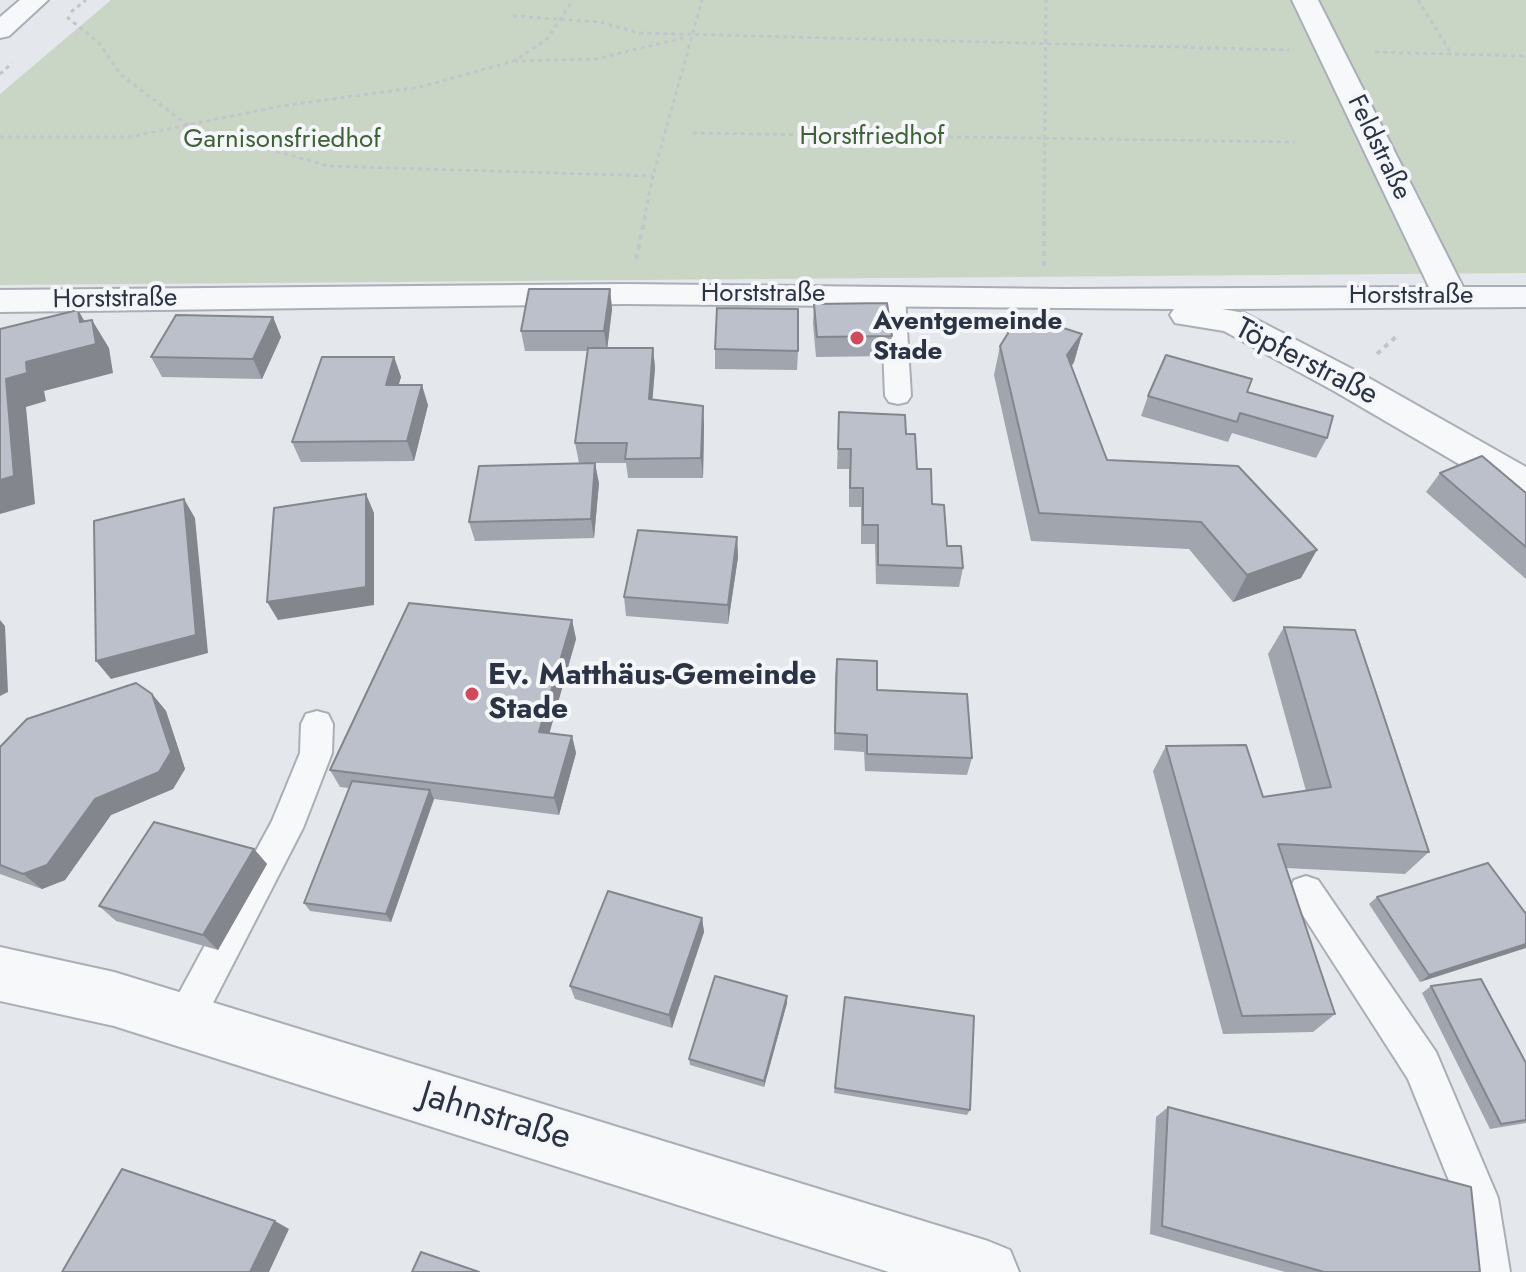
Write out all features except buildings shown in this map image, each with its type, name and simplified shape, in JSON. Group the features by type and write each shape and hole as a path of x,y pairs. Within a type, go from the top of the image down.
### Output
{"street":[{"path":"0,30 35,0"},
{"name":"Feldstraße","path":"1305,0 1444,297"},
{"name":"Horststraße","path":"0,301 625,294 1055,299 1526,297"},
{"name":"Töpferstraße","path":"1055,299 1232,321 1347,382 1526,485"},
{"name":"Jahnstraße","path":"0,974 114,999 988,1272"}],"lane":[{"path":"893,296 898,396"},
{"path":"184,1021 286,828 316,753 317,724"},
{"path":"1306,892 1422,1066 1477,1198 1489,1272"}],"path":[{"path":"514,61 547,39 573,0"},
{"path":"625,294 632,278 653,176 702,0"},
{"path":"1046,0 1045,139 1055,299"},
{"path":"1418,0 1452,54"},
{"path":"513,16 600,22 639,33 1526,56"},
{"path":"66,17 99,43 121,75 189,126 328,166 653,176"},
{"path":"0,137 129,137 281,106 420,87 514,61 596,59 694,35"},
{"path":"693,133 1295,142"},
{"path":"1347,382 1444,297"}],"green space":[{"path":"111,0 1526,0 1526,273 0,285 0,94"}],"place":[{"name":"Aventgemeinde Stade","path":"857,338"},
{"name":"Ev. Matthäus-Gemeinde Stade","path":"472,694"}],"park label":[{"name":"Horstfriedhof","path":"872,138"},
{"name":"Garnisonsfriedhof","path":"282,141"}]}
